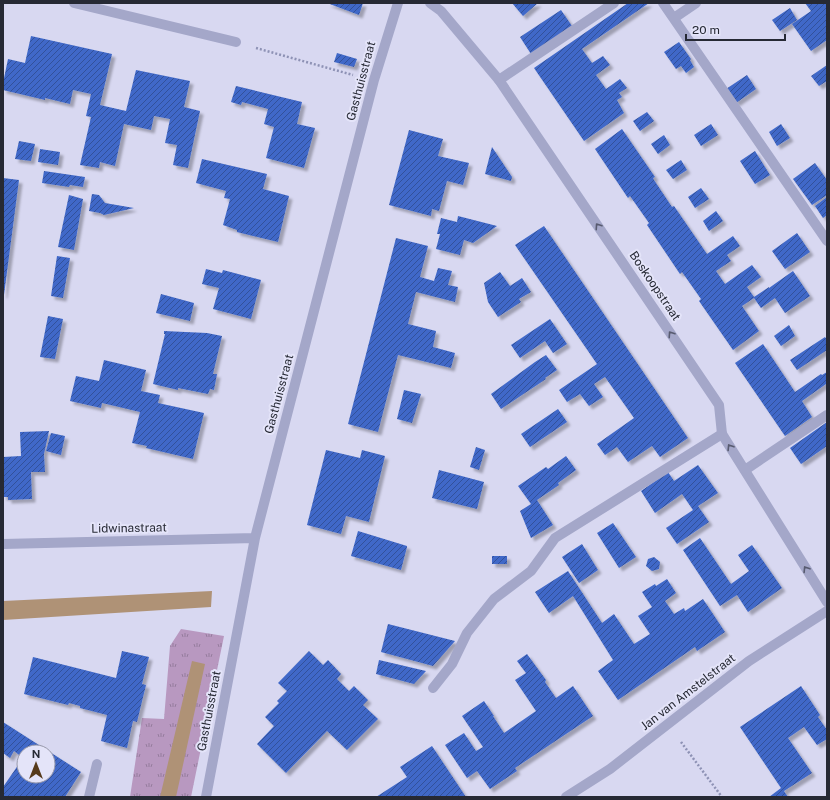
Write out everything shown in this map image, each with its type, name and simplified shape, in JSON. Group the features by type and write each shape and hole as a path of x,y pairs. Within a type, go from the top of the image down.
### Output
{"street":[{"path":"74,3 236,42"},
{"name":"Gasthuisstraat","path":"206,797 255,538 374,80 398,3"},
{"name":"Boskoopstraat","path":"430,3 441,11 499,80 719,405 722,434 827,602"},
{"path":"499,80 614,3"},
{"path":"663,3 827,241"},
{"path":"674,18 696,3"},
{"path":"745,470 827,415"},
{"path":"433,688 452,664 466,633 494,599 531,571 555,538 722,434"},
{"name":"Lidwinastraat","path":"3,544 255,538"},
{"name":"Jan van Amstelstraat","path":"566,797 610,768 749,661 827,611"},
{"path":"89,797 97,764"}],"path":[{"path":"236,42 374,80"},
{"path":"668,723 722,797"}],"green space":[{"path":"181,629 224,636 191,797 130,797 142,718 164,719 170,646"}],"shaded area":[{"path":"212,591 211,607 3,620 3,601"},
{"path":"192,661 205,664 176,797 160,797"}],"building":[{"path":"327,3 363,3 359,15"},
{"path":"512,3 538,3 523,16"},
{"path":"628,3 649,3 582,49 592,63 603,56 610,65 596,75 606,89 620,79 627,88 619,93 622,97 617,100 624,113 584,141 534,68"},
{"path":"805,3 827,3 827,40 811,51 792,24 811,11"},
{"path":"790,8 797,20 780,31 772,20"},
{"path":"561,10 572,26 531,54 520,37"},
{"path":"31,36 112,54 100,105 126,111 136,70 190,81 184,107 200,111 188,168 173,165 177,145 165,143 170,119 154,116 151,130 124,124 115,166 100,162 99,168 80,165 91,117 86,116 91,94 73,90 70,104 3,90 8,59 25,63"},
{"path":"679,42 691,59 690,60 694,67 686,73 681,66 676,69 664,52"},
{"path":"337,53 357,59 354,67 334,62"},
{"path":"827,65 827,81 819,86 811,76"},
{"path":"747,75 756,89 736,103 726,89"},
{"path":"236,86 302,102 297,124 315,128 304,168 266,158 274,127 264,124 268,109 242,102 241,105 231,102"},
{"path":"647,112 654,121 640,131 633,121"},
{"path":"711,124 718,135 701,146 694,135"},
{"path":"781,124 790,138 777,146 769,132"},
{"path":"622,129 655,177 653,178 654,180 672,207 674,206 707,254 733,236 740,246 727,255 731,261 716,271 725,284 752,265 761,277 747,287 754,297 793,271 810,296 785,313 775,298 761,308 754,298 742,306 759,331 733,350 699,301 701,299 682,272 680,274 647,225 649,223 630,196 628,198 595,149"},
{"path":"409,130 443,139 438,156 469,163 463,185 447,181 439,211 432,209 431,216 389,205"},
{"path":"664,135 670,145 658,154 651,144"},
{"path":"19,141 35,144 31,161 15,159"},
{"path":"492,147 512,177 511,181 485,174"},
{"path":"40,149 60,152 58,165 38,162"},
{"path":"755,151 770,175 755,184 740,161"},
{"path":"202,159 267,174 263,189 289,196 278,242 237,232 237,230 223,225 230,199 224,198 226,191 196,183"},
{"path":"681,160 687,170 673,179 666,170"},
{"path":"815,163 827,180 827,195 812,205 793,179"},
{"path":"44,171 85,177 83,187 70,185 69,187 42,183"},
{"path":"3,178 19,180 4,295 3,295"},
{"path":"701,188 709,199 695,208 688,197"},
{"path":"92,194 99,195 105,203 134,208 104,215 89,211"},
{"path":"69,195 83,199 74,250 58,247"},
{"path":"827,197 827,215 823,218 815,206"},
{"path":"716,211 723,221 709,231 703,221"},
{"path":"458,216 497,226 473,243 464,240 460,255 436,249 440,234 437,234 441,218 457,222"},
{"path":"544,226 688,438 660,457 652,446 628,462 617,447 605,455 597,444 634,418 605,377 594,384 603,397 589,406 580,394 567,402 559,390 597,364 515,245"},
{"path":"797,233 810,252 785,269 772,251"},
{"path":"396,238 428,246 420,277 434,281 438,268 452,271 448,285 458,287 455,302 416,292 408,324 436,331 433,347 455,353 451,368 398,355 378,432 348,424"},
{"path":"57,256 70,258 63,298 51,296"},
{"path":"206,269 222,273 223,270 261,280 251,319 213,309 219,288 202,284"},
{"path":"500,272 510,286 522,278 531,292 519,299 521,302 498,317 488,302 484,283"},
{"path":"161,294 194,303 190,321 156,313"},
{"path":"48,316 63,319 55,359 40,357"},
{"path":"550,319 567,344 553,353 545,341 520,358 511,345"},
{"path":"789,325 795,336 781,346 774,336"},
{"path":"164,331 207,333 222,336 213,374 217,374 214,390 210,389 208,394 178,388 178,390 153,384 165,334"},
{"path":"825,337 827,340 827,350 797,370 790,360"},
{"path":"763,344 795,392 821,374 822,375 827,372 827,385 826,384 802,401 812,417 785,436 735,363"},
{"path":"546,355 557,370 501,409 491,394"},
{"path":"104,360 146,370 141,391 160,395 158,403 204,413 193,459 146,448 147,446 132,443 140,412 102,403 101,408 70,401 76,376 99,381"},
{"path":"404,390 421,394 412,423 397,419"},
{"path":"558,409 567,422 530,447 521,434"},
{"path":"827,422 827,446 801,464 790,448"},
{"path":"49,431 44,454 45,472 31,472 32,499 8,500 8,497 3,497 3,457 21,456 20,432"},
{"path":"51,433 65,436 61,455 46,451"},
{"path":"476,447 485,450 479,470 470,467"},
{"path":"326,450 360,458 362,450 385,456 369,522 346,516 341,534 307,525"},
{"path":"566,456 576,470 558,483 559,485 537,500 553,525 531,538 520,511 531,504 518,486 546,467 548,469"},
{"path":"698,465 718,493 698,506 709,522 677,544 666,528 693,510 682,494 655,513 641,491 668,472 674,481"},
{"path":"439,470 484,482 477,509 432,498"},
{"path":"613,523 636,557 619,568 597,533"},
{"path":"358,531 407,546 401,570 351,556"},
{"path":"700,538 731,584 749,571 738,555 752,545 782,588 748,612 737,595 720,606 683,550"},
{"path":"582,544 598,570 579,583 562,557"},
{"path":"492,556 507,556 507,564 492,564"},
{"path":"654,557 660,562 659,569 652,571 646,566 648,559"},
{"path":"568,571 602,623 614,614 634,644 650,634 638,616 652,607 642,592 667,579 676,593 665,601 674,614 684,608 685,611 703,599 725,632 697,651 695,647 618,700 598,671 613,660 573,596 549,613 535,592"},
{"path":"388,624 455,641 433,666 381,652"},
{"path":"122,651 149,657 142,684 146,685 137,722 133,721 127,748 101,741 107,715 80,708 80,706 69,703 68,705 24,694 33,657 116,678"},
{"path":"309,651 323,665 328,660 341,674 337,679 349,691 354,686 368,700 363,705 378,719 347,750 327,731 286,773 257,744 274,726 265,717 279,703 277,701 287,691 278,683"},
{"path":"527,654 546,680 545,682 556,698 573,686 593,716 515,768 517,771 490,789 477,771 467,778 445,745 464,733 476,751 483,747 462,716 484,701 504,733 536,711 515,680 526,673 517,661"},
{"path":"379,660 426,671 414,684 376,674"},
{"path":"801,686 820,715 818,717 827,730 827,739 817,745 804,727 788,738 812,773 784,791 788,797 769,797 781,788 740,727"},
{"path":"3,722 37,744 16,744 16,753 14,751 10,758 3,753"},
{"path":"432,746 466,797 376,797 407,777 400,767"},
{"path":"56,756 81,772 65,797 3,797 3,787 16,768 16,784 56,784"}]}
